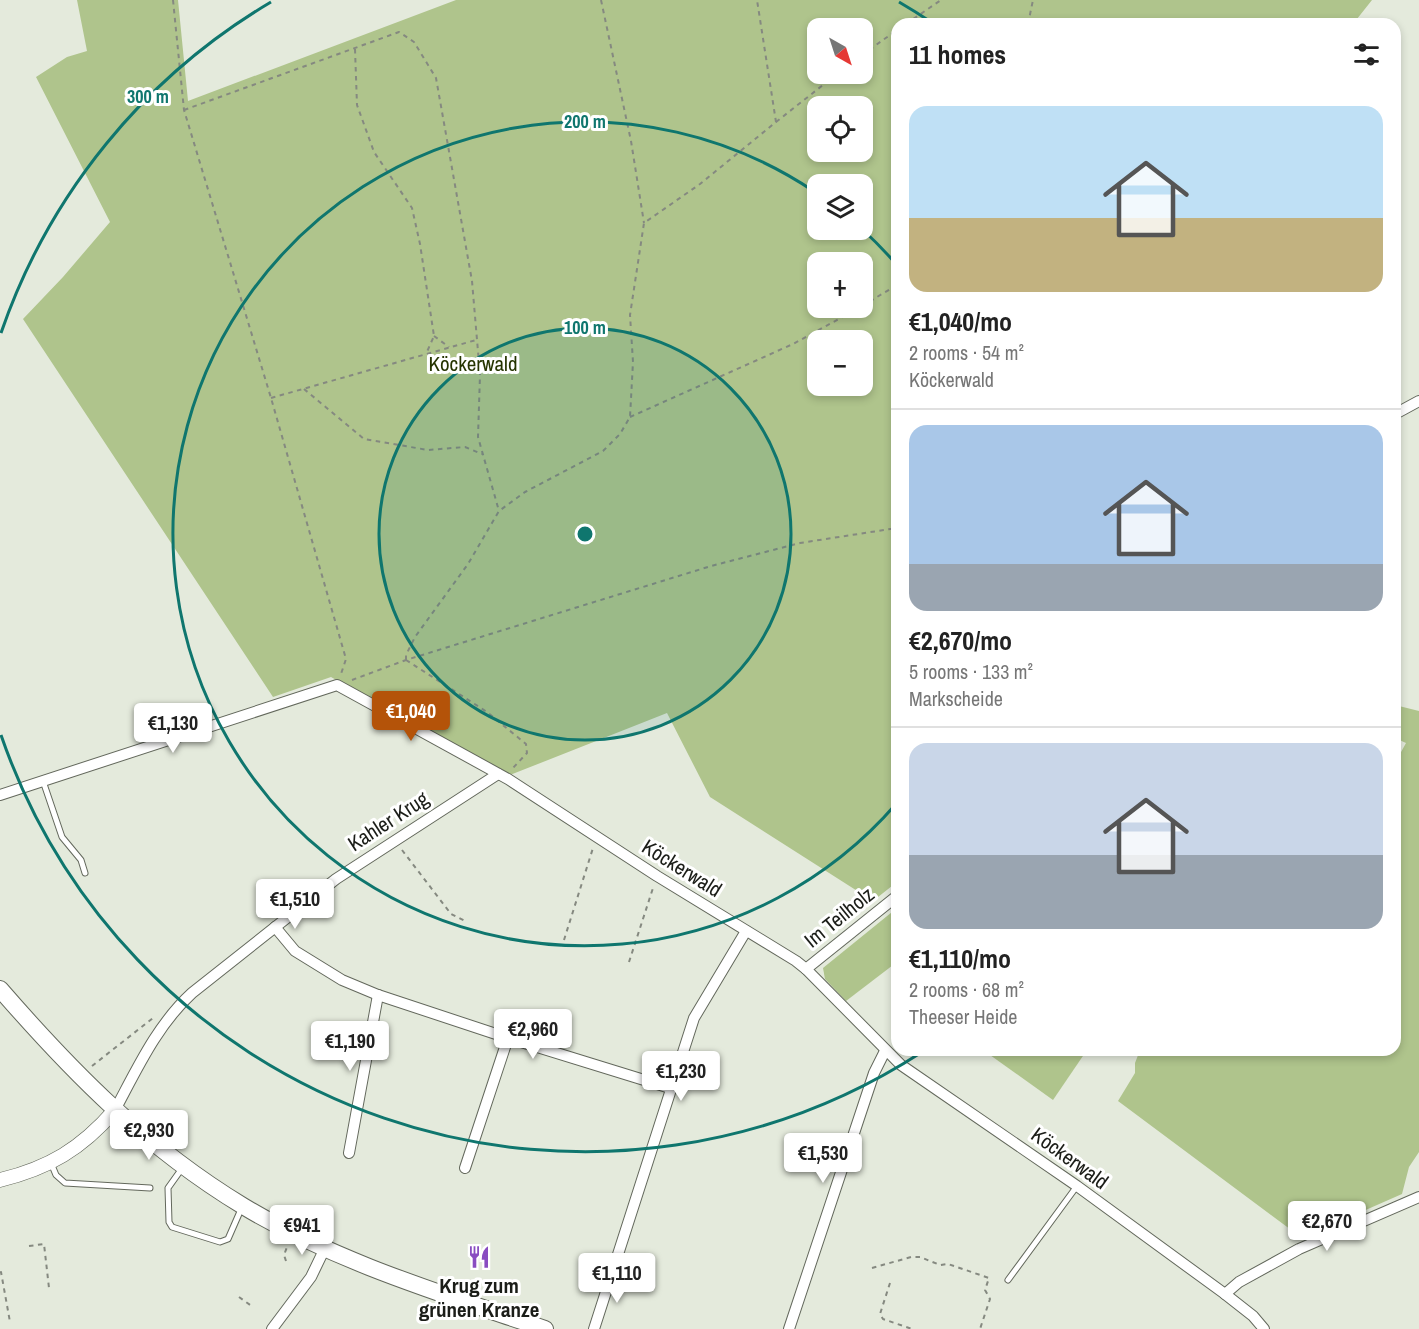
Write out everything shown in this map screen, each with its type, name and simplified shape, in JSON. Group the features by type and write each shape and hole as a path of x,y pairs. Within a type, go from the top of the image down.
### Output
{"main road":[{"path":"0,989 79,1076 115,1110 184,1166 242,1206 325,1248 428,1289 545,1329"}],"street":[{"path":"1401,411 1419,401"},
{"name":"Köckerwald","path":"337,685 501,776 806,969 901,1065 1077,1186 1253,1316 1264,1329"},
{"path":"0,795 337,685"},
{"name":"Kahler Krug","path":"115,1110 153,1041 182,1002 336,879 395,840 501,776"},
{"name":"Im Teilholz","path":"806,969 891,901"},
{"path":"275,927 296,951 310,961 342,980 378,995 507,1038 670,1088"},
{"path":"594,1329 694,1018 746,932"},
{"path":"349,1153 378,995"},
{"path":"465,1168 507,1038"},
{"path":"789,1329 874,1073 885,1051"},
{"path":"0,1180 29,1173 51,1163 82,1143 115,1110"},
{"path":"1224,1294 1239,1282 1299,1249 1419,1197"},
{"path":"272,1329 311,1277 325,1248"}],"lane":[{"path":"43,781 62,837 81,860 85,873"},
{"path":"51,1163 56,1175 65,1183 150,1188"},
{"path":"184,1166 168,1188 169,1222 172,1227 220,1242 228,1239 242,1206"},
{"path":"1008,1280 1077,1186"}],"path":[{"path":"173,0 184,110 271,398 346,659 337,685"},
{"path":"406,660 406,655 416,637 468,564 499,511 525,492 603,451 620,434 630,417 633,362 630,315 644,223 632,141 601,0"},
{"path":"757,0 776,122"},
{"path":"915,18 941,0"},
{"path":"1029,18 1033,0"},
{"path":"184,110 399,32 414,42 436,78 472,281 480,375 478,437 499,511"},
{"path":"873,47 891,34"},
{"path":"356,48 357,105 374,152 412,208 434,336 426,354"},
{"path":"644,223 700,184 824,84"},
{"path":"873,300 891,289"},
{"path":"630,417 793,344 841,318"},
{"path":"434,336 449,348"},
{"path":"271,398 477,340"},
{"path":"304,389 364,439 428,450 465,447 483,454"},
{"path":"337,685 406,660 711,566 800,543 891,529"},
{"path":"406,660 487,712 526,744 527,753 501,776"},
{"path":"564,940 596,836"},
{"path":"395,840 451,914 465,921"},
{"path":"629,962 657,876"},
{"path":"79,1076 160,1012 182,1002"},
{"path":"28,1246 44,1244 49,1288"},
{"path":"872,1268 911,1257 920,1257 940,1265 948,1264 989,1278 985,1290 990,1299 980,1329"},
{"path":"0,1273 2,1272 10,1322"},
{"path":"890,1283 880,1314 883,1319 912,1329"},
{"path":"239,1297 253,1307"}],"green space":[{"name":"Köckerwald","path":"77,0 178,0 188,101 456,0 1372,0 1358,18 891,18 891,887 873,901 710,797 667,713 505,777 331,677 273,697 23,319 110,222 36,77 67,57 87,51"},
{"path":"1401,706 1419,711 1419,1152 1409,1167 1402,1194 1302,1238 1118,1101 1135,1073 1138,1056 1401,1056 1401,752 1406,743 1401,741"},
{"path":"891,913 891,967 846,1001 825,979 823,968"},
{"path":"991,1056 1083,1056 1053,1100"}],"place":[{"name":"Krug zum grünen Kranze","path":"479,1257"}]}
